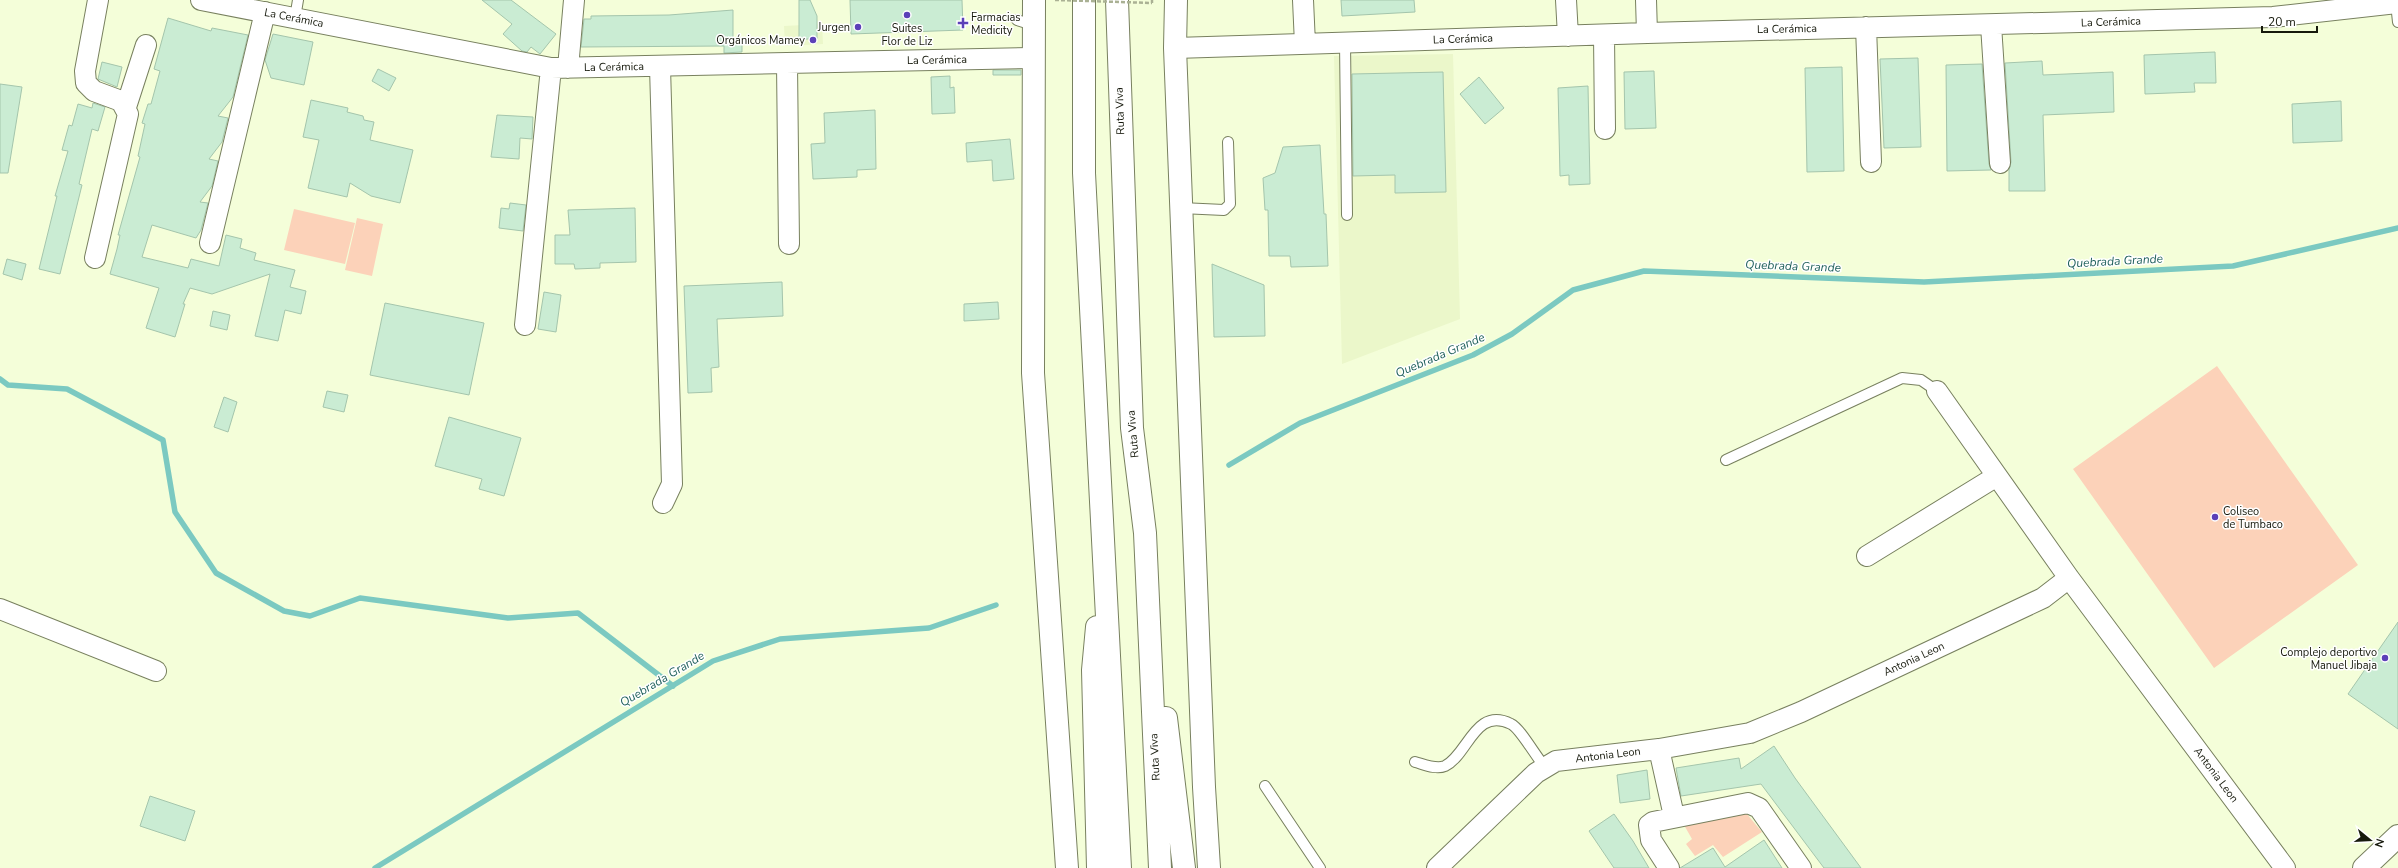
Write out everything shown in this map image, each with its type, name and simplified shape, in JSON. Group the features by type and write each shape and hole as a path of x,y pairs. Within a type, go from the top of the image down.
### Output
{"main road":[{"path":"1034,0 1025,22 1032,58 1033,373 1067,868"},
{"path":"1084,0 1084,173 1105,554 1120,868"},
{"name":"Ruta Viva","path":"1116,0 1132,428 1145,533 1160,868"},
{"path":"1176,0 1175,48 1181,208 1204,787 1209,868"},
{"path":"1145,533 1184,868"},
{"path":"1098,868 1093,670 1105,554"},
{"path":"2364,868 2398,836"}],"street":[{"path":"95,258 128,120 126,108 121,101 94,91 86,83 85,71 98,0"},
{"name":"La Cerámica","path":"201,0 265,12 296,9 560,68 1032,58"},
{"path":"525,325 560,68 574,0"},
{"path":"1303,0 1305,44"},
{"path":"1566,0 1568,36"},
{"path":"1646,0 1647,33"},
{"name":"La Cerámica","path":"1175,48 1647,33 2273,17 2397,9"},
{"path":"210,244 265,12"},
{"path":"1991,25 2000,163"},
{"path":"1866,27 1871,162"},
{"path":"1604,35 1605,128"},
{"path":"126,108 146,45"},
{"path":"786,64 789,244"},
{"path":"660,67 672,484 663,503"},
{"path":"1937,391 2069,578"},
{"path":"1867,556 1997,476"},
{"name":"Antonia Leon","path":"1437,868 1545,767 1556,761 1659,749 1750,733 1808,708 2043,598 2069,578 2285,868"},
{"path":"0,609 156,670"},
{"path":"1659,749 1674,816"},
{"path":"1669,868 1650,840 1649,825 1653,822 1674,816 1748,803 1759,808 1801,868"}],"lane":[{"path":"1345,42 1347,215"},
{"path":"1181,208 1224,210 1230,204 1228,142"},
{"path":"1726,460 1902,378 1921,380 1937,391"},
{"path":"1415,762 1435,767 1445,766 1459,752 1475,730 1489,722 1500,721 1511,724 1519,730 1533,754 1545,767"},
{"path":"1265,786 1320,868"}],"path":[{"path":"1055,0 1152,2"}],"shaded area":[{"path":"822,24 823,44 785,46 784,26"},
{"path":"1453,54 1460,319 1342,364 1334,56"},
{"path":"294,209 355,223 345,264 284,250"},
{"path":"357,218 383,224 372,276 345,270"},
{"name":"Coliseo de Tumbaco","path":"2217,366 2358,565 2214,668 2073,469"},
{"path":"1746,813 1762,832 1723,857 1713,845 1695,856 1686,844 1692,839 1684,825"}],"building":[{"path":"482,0 511,0 556,34 540,54 531,47 527,52 522,51 503,34 512,24"},
{"path":"799,0 810,0 817,16 817,39 799,39"},
{"name":"Suites Flor de Liz","path":"850,0 962,0 963,30 851,34"},
{"path":"1341,0 1414,0 1415,12 1342,16"},
{"path":"733,10 733,38 742,38 742,52 724,53 724,46 581,47 584,19 591,19 591,16 669,15"},
{"path":"168,18 211,31 212,28 248,35 233,97 218,116 228,118 222,142 209,159 218,161 212,186 200,202 208,203 201,230 196,238 152,225 142,257 188,268 191,259 219,266 226,235 242,239 240,248 256,253 254,260 295,270 290,287 306,291 301,314 285,310 278,341 255,336 270,274 212,294 190,288 183,304 185,304 175,337 146,328 159,288 110,274 120,235 118,235 140,157 138,156 145,124 142,123 148,104 151,104 160,71 154,69"},
{"path":"273,34 313,42 304,85 271,78 265,60"},
{"path":"2215,52 2216,83 2194,83 2195,92 2145,94 2144,55"},
{"path":"1918,58 1921,147 1884,148 1880,59"},
{"path":"2042,61 2043,75 2113,72 2114,112 2043,115 2045,191 2009,191 2009,170 2011,162 2005,63"},
{"path":"102,62 122,67 117,87 98,79"},
{"path":"1982,64 1989,164 1991,170 1947,171 1946,65"},
{"path":"1842,67 1844,171 1807,172 1805,68"},
{"path":"378,69 396,78 389,91 372,81"},
{"path":"993,70 1021,70 1021,75 993,75"},
{"path":"1654,71 1656,128 1625,129 1624,72"},
{"path":"1443,72 1446,192 1395,193 1395,175 1353,176 1352,74"},
{"path":"950,76 950,88 954,87 955,113 932,114 931,77"},
{"path":"1479,77 1504,108 1485,124 1460,94"},
{"path":"0,84 22,87 8,173 0,173"},
{"path":"1588,86 1590,184 1569,185 1569,175 1560,176 1558,88"},
{"path":"311,100 348,108 347,112 363,116 364,120 374,122 370,140 413,150 400,203 371,196 350,183 347,197 308,188 319,140 303,137"},
{"path":"2341,101 2342,141 2293,143 2292,104"},
{"path":"93,103 105,107 98,131 92,129 79,184 82,185 60,274 39,269 57,196 55,196 68,151 62,150 69,125 72,126 78,104 92,108"},
{"path":"875,110 876,169 857,170 857,177 813,179 811,144 825,143 824,113"},
{"path":"497,115 533,117 532,139 520,138 519,159 491,157"},
{"path":"1010,139 1014,179 993,181 992,160 967,162 966,143"},
{"path":"1320,145 1324,214 1326,214 1328,266 1291,267 1290,256 1269,256 1268,210 1265,210 1263,178 1275,173 1283,147"},
{"path":"510,203 526,205 523,231 499,228 501,208 509,209"},
{"path":"635,208 636,262 600,263 600,268 575,269 574,264 555,264 555,235 570,235 568,210"},
{"path":"7,259 26,264 22,280 3,274"},
{"path":"1212,264 1264,285 1265,336 1214,337"},
{"path":"782,282 783,316 717,319 719,367 711,368 712,392 688,393 684,286"},
{"path":"544,292 561,295 556,332 538,329"},
{"path":"998,302 999,319 964,321 964,304"},
{"path":"385,303 484,323 469,395 370,375"},
{"path":"213,311 230,315 227,330 210,326"},
{"path":"327,391 348,395 344,412 323,407"},
{"path":"224,397 237,402 228,432 214,427"},
{"path":"449,417 521,438 504,496 479,489 482,479 435,466"},
{"name":"Complejo deportivo Manuel Jibaja","path":"2398,622 2398,729 2348,694"},
{"path":"1774,746 1795,778 1861,868 1824,868 1761,784 1681,796 1676,768 1739,758 1741,769"},
{"path":"1647,770 1650,799 1620,803 1617,775"},
{"path":"150,796 195,811 185,841 140,826"},
{"path":"1614,814 1633,841 1649,868 1614,868 1589,831"},
{"path":"1764,840 1782,868 1680,868 1713,848 1725,867"}],"waterway":[{"name":"Quebrada Grande","path":"1229,465 1300,423 1473,355 1512,334 1573,290 1644,271 1924,282 2233,266 2398,228"},
{"path":"0,379 8,385 67,389 163,440 175,512 216,573 284,611 310,616 360,598 508,618 578,613 673,686"},
{"name":"Quebrada Grande","path":"375,868 713,661 780,639 929,628 996,605"}],"place":[{"name":"Suites Flor de Liz","path":"907,15"},
{"name":"Farmacias Medicity","path":"963,23"},
{"name":"Jurgen","path":"858,27"},
{"name":"Orgánicos Mamey","path":"813,40"},
{"name":"Coliseo de Tumbaco","path":"2215,517"},
{"name":"Complejo deportivo Manuel Jibaja","path":"2385,658"}]}
